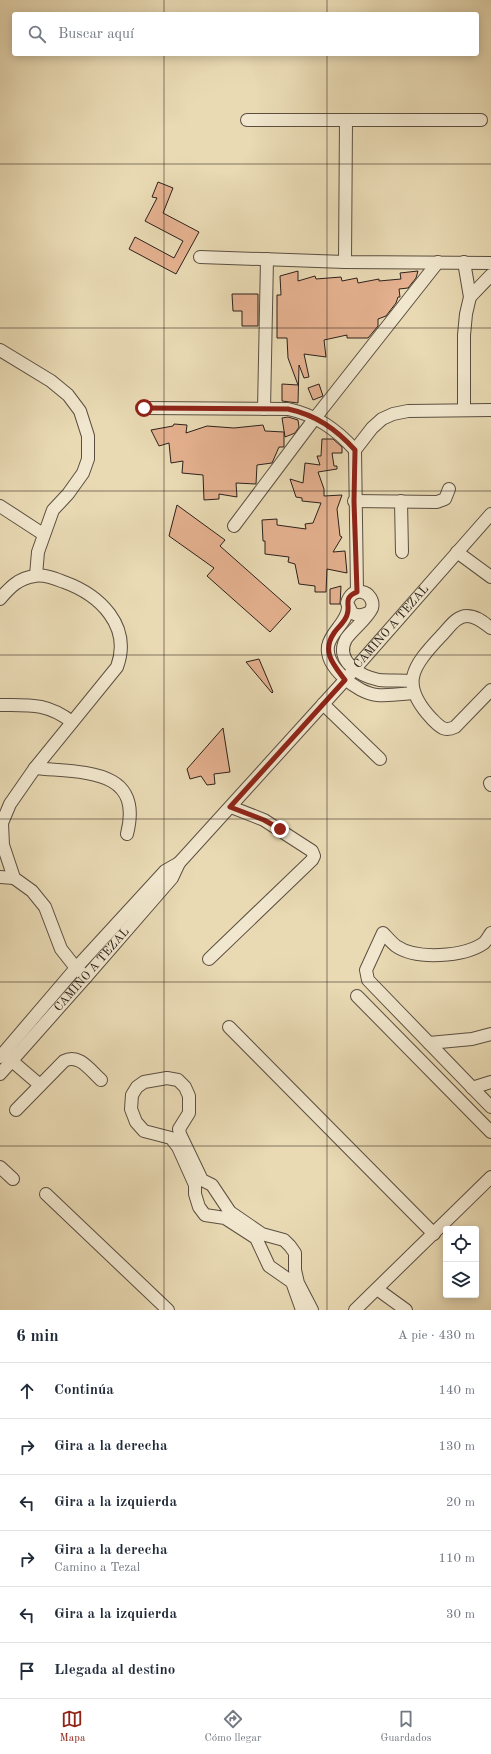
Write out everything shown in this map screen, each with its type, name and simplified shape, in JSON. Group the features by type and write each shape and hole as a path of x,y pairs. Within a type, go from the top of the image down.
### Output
{"street":[{"path":"247,120 480,120"},
{"path":"345,262 346,120"},
{"path":"200,257 345,262 491,263"},
{"path":"264,409 267,259"},
{"path":"234,526 315,418 438,262"},
{"path":"464,262 470,297 466,314 464,335 464,410"},
{"path":"470,297 491,275"},
{"path":"0,350 50,381 68,395 80,411 88,436 88,459 83,474 54,510 43,534 38,552 36,575"},
{"path":"144,408 288,409 303,412 328,425 344,438 355,450"},
{"path":"357,592 354,501 355,450 372,428 382,419 393,414 408,410 491,410"},
{"path":"354,501 441,501 445,499 449,489"},
{"path":"401,501 402,552"},
{"path":"0,506 43,534"},
{"name":"CAMINO A TEZAL","path":"0,1074 172,878 179,863 354,670 491,514"},
{"path":"457,552 491,577"},
{"path":"0,599 8,589 21,580 36,575 53,578 67,583 96,598 113,618 122,642 122,655 118,667 35,768 10,804 2,823 3,845 14,878"},
{"path":"412,681 379,680 354,670 344,657 343,649 346,640 372,608 372,602 369,596 364,592 352,594 349,598 347,617 332,634 328,646 330,660 345,680 369,693 376,695 414,693"},
{"path":"348,608 357,616 363,616 368,613"},
{"path":"491,628 478,618 468,616 458,618 418,663 412,681 414,693 422,708 442,729 449,730 455,727 491,690"},
{"path":"323,704 380,759"},
{"path":"0,706 46,707 61,714 72,722"},
{"path":"35,768 87,772 105,777 118,784 127,798 131,812 127,834"},
{"path":"209,959 312,860 314,856 312,851 264,820 230,807"},
{"name":"CAMINO A TEZAL","path":"0,1057 76,968 165,871 179,863"},
{"path":"0,877 14,878 32,891 45,907 61,949 76,968 86,977"},
{"path":"491,932 484,942 471,949 446,955 423,955 397,946 383,932 366,970 368,980 491,1107"},
{"path":"357,996 491,1132"},
{"path":"229,1027 434,1234"},
{"path":"429,1043 472,1039 491,1034"},
{"path":"16,1110 64,1061 70,1058 78,1059 101,1080"},
{"path":"12,1061 40,1085"},
{"path":"302,1310 292,1282 269,1266 256,1238 225,1218 205,1214 199,1207 194,1194 195,1185 178,1147 171,1138 144,1131 136,1122 131,1109 132,1095 137,1087 144,1082 167,1078 178,1080 185,1087 189,1096 189,1113 179,1129 202,1180 212,1185 230,1212 262,1234 284,1240 290,1246 295,1253 295,1270 298,1283 312,1310"},
{"path":"472,1088 491,1082"},
{"path":"0,1167 13,1179"},
{"path":"355,1310 491,1177"},
{"path":"46,1194 168,1310"},
{"path":"377,1289 406,1310"}],"building":[{"path":"158,182 173,188 163,213 199,232 176,274 129,249 135,237 174,258 183,241 145,221 157,198 152,197"},
{"path":"298,271 298,281 315,276 316,279 341,277 342,281 357,278 358,283 379,279 379,281 401,279 400,273 418,271 416,278 408,288 399,289 400,297 398,297 396,303 386,316 378,319 378,326 368,338 347,338 347,335 324,340 326,357 304,354 309,377 304,378 299,365 298,403 282,401 282,384 298,385 288,358 287,338 277,338 277,295 281,295 280,276"},
{"path":"232,294 258,294 258,326 242,326 242,311 233,311"},
{"path":"319,384 323,396 313,400 308,388"},
{"path":"288,417 298,420 299,427 295,433 285,437 282,418"},
{"path":"174,424 187,425 186,433 207,426 234,428 263,425 265,431 284,432 284,447 279,447 272,463 257,465 256,484 236,483 237,497 219,494 219,499 204,500 203,475 182,473 183,461 171,463 169,443 159,446 151,430 173,426"},
{"path":"322,439 333,439 342,447 342,453 332,453 334,466 337,466 337,469 318,472 324,489 324,496 342,495 337,509 340,536 342,537 333,552 345,551 347,573 327,569 326,592 315,592 315,586 299,584 295,564 288,562 289,557 265,554 262,520 277,519 277,525 306,529 305,524 313,523 321,503 302,501 302,498 296,497 290,479 303,483 305,463 320,465 317,456 321,456"},
{"path":"177,505 225,540 220,546 291,609 270,632 207,576 214,568 169,536"},
{"path":"341,586 340,604 330,604 330,589"},
{"path":"259,659 273,692 272,693 246,662"},
{"path":"223,728 230,772 214,774 215,784 207,785 201,776 190,779 187,769"}],"route":[{"path":"144,408 288,409 303,412 328,425 344,438 355,450 354,501 357,592 352,594 349,598 347,603 347,617 332,634 328,646 330,660 345,680 230,807 264,820 280,829"}]}
